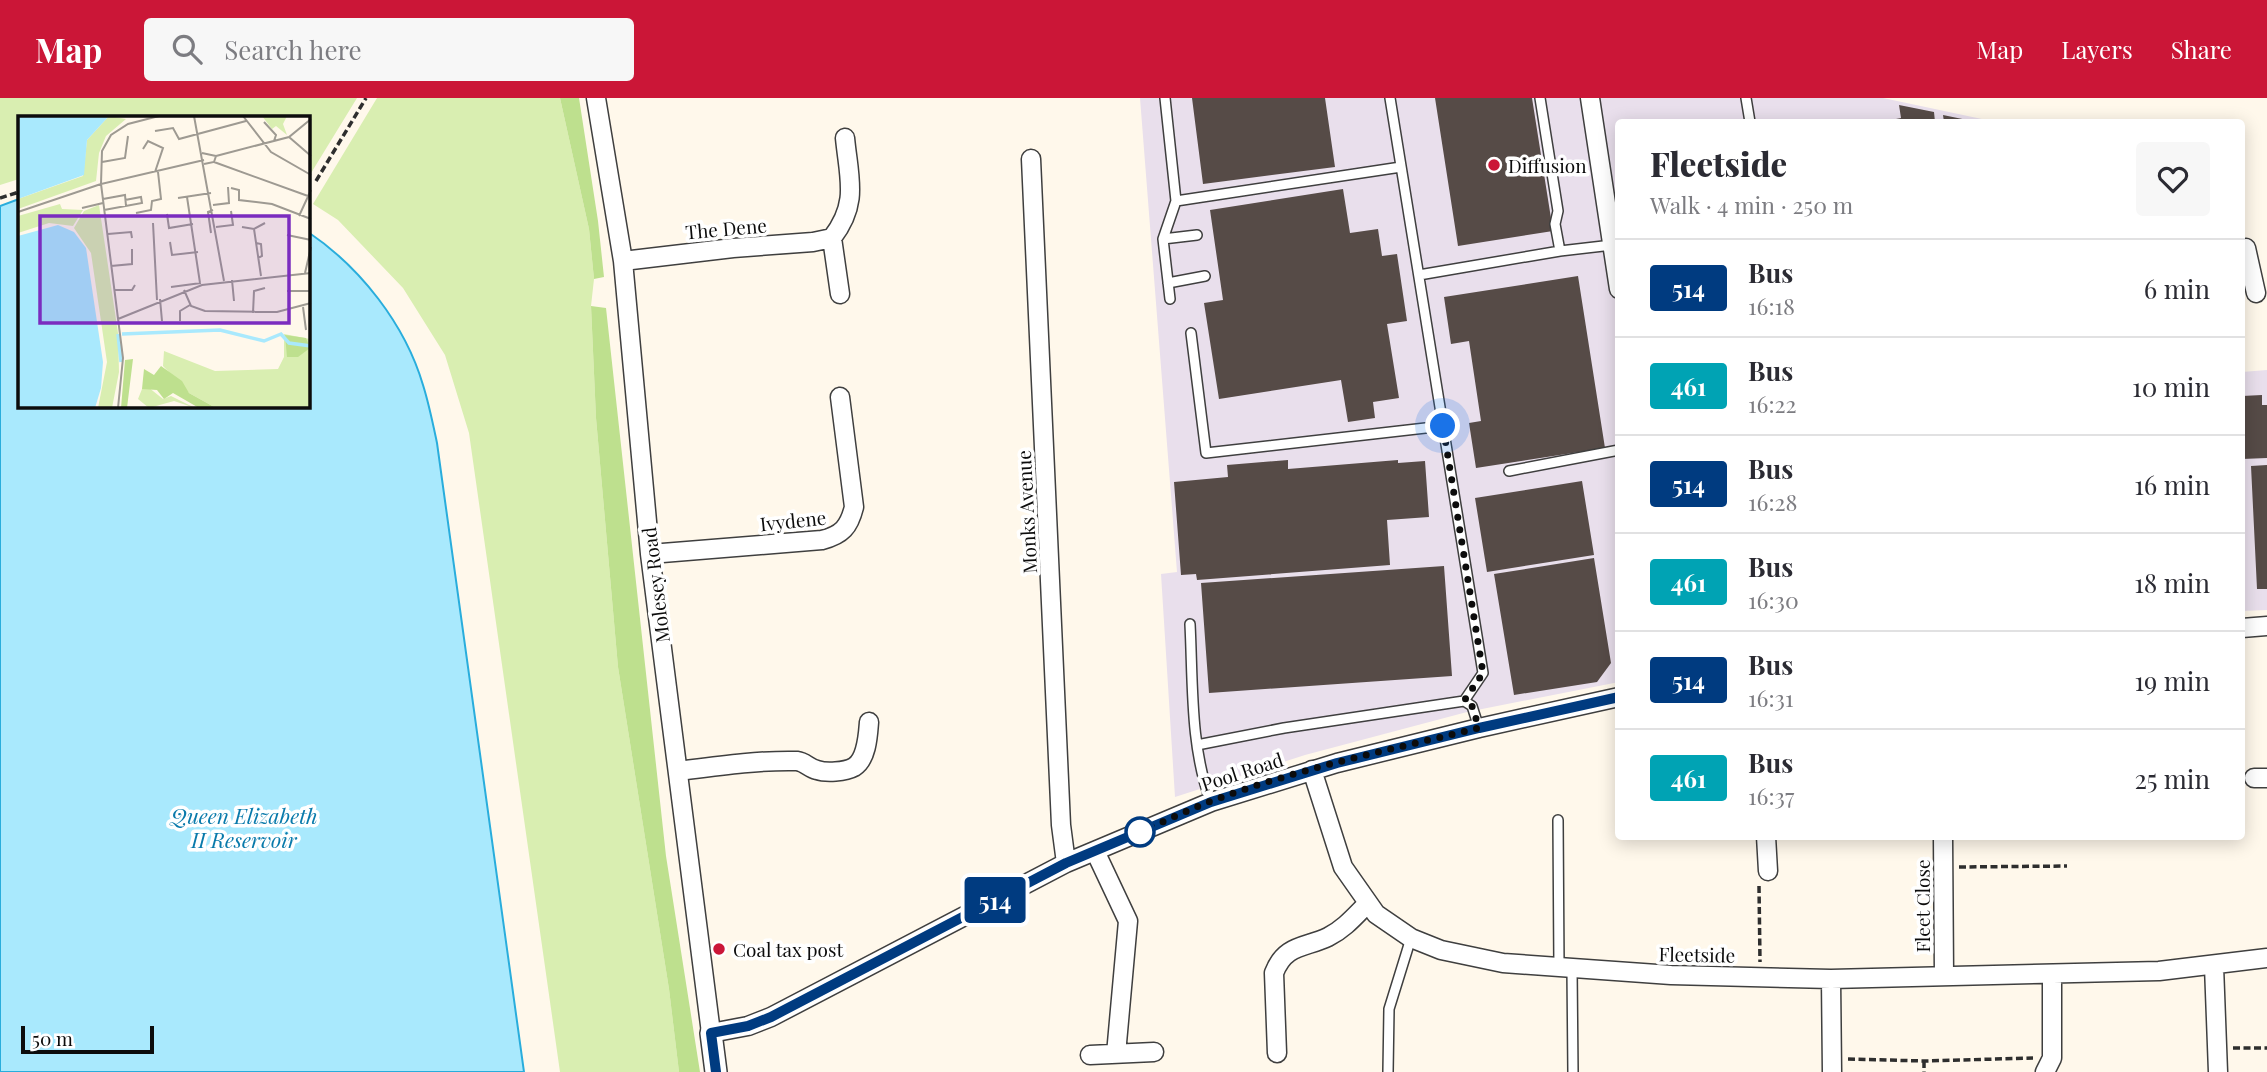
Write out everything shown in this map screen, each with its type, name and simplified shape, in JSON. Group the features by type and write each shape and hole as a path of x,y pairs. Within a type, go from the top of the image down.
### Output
{"street":[{"name":"Molesey Road","path":"596,98 624,261 650,554 716,1072"},
{"path":"1590,98 1612,197 1612,246 1615,264"},
{"path":"840,294 832,238 844,222 851,200 845,138"},
{"name":"Monks Avenue","path":"1031,159 1060,797 1066,863"},
{"name":"The Dene","path":"624,261 832,238"},
{"path":"2246,248 2259,268 2256,293"},
{"name":"Ivydene","path":"650,554 822,541 839,536 850,523 854,507 840,397"},
{"path":"2245,628 2267,626"},
{"name":"Pool Road","path":"711,1033 748,1026 771,1017 1066,863 1211,802 1312,770 1479,728 1615,698"},
{"path":"678,771 801,761 818,771 841,771 855,766 861,757 869,722"},
{"name":"Fleetside","path":"1312,770 1343,867 1376,914 1411,938 1441,950 1503,963 1565,969 1831,979 2159,971 2267,958"},
{"path":"1766,840 1768,871"},
{"name":"Fleet Close","path":"1943,840 1944,976"},
{"path":"1095,851 1128,921 1116,1054"},
{"path":"1277,1053 1274,973 1279,961 1290,950 1329,936 1367,904"},
{"path":"2214,966 2218,1072"},
{"path":"2049,1065 2052,974"},
{"path":"1831,979 1832,1065"},
{"path":"1090,1055 1154,1052"}],"lane":[{"path":"1165,98 1176,201 1163,239 1170,299"},
{"path":"1390,98 1483,673 1464,701"},
{"path":"1540,98 1558,211 1555,225 1560,251"},
{"path":"1746,98 1750,119"},
{"path":"1176,201 1401,167"},
{"path":"1163,239 1197,235"},
{"path":"1419,275 1560,251 1612,246"},
{"path":"1168,283 1205,276"},
{"path":"1191,333 1206,453 1443,426"},
{"path":"1510,471 1615,451"},
{"path":"1190,624 1197,745 1200,770 1211,802"},
{"path":"1197,745 1284,728 1464,701 1472,706 1479,728"},
{"path":"1558,820 1573,1072"},
{"path":"1388,1072 1389,1009 1411,938"}],"path":[{"path":"316,181 366,98"},
{"path":"0,198 18,191"},
{"path":"1943,867 2067,866"},
{"path":"1760,976 1759,871 1768,871"},
{"path":"2217,1049 2267,1048"},
{"path":"1924,1061 1924,1072"},
{"path":"1832,1065 1924,1061 2049,1065"}],"shaded area":[{"path":"1140,98 1883,98 1982,119 1615,119 1615,683 1467,712 1305,755 1175,797 1161,574 1177,572"},
{"path":"2267,370 2267,610 2245,611 2245,372"}],"green space":[{"path":"0,98 357,98 310,175 310,116 18,116 18,179 0,185"},
{"path":"377,98 560,98 589,229 594,279 591,306 596,418 618,667 669,989 679,1072 560,1072 469,433 445,355 403,288 338,220 313,204"},
{"path":"560,98 579,98 604,277 594,279 589,229"},
{"path":"591,306 606,308 666,856 700,1072 679,1072 669,989 618,667 596,418"}],"water":[{"name":"Queen Elizabeth II Reservoir","path":"18,199 18,408 310,408 310,233 362,280 405,340 423,385 437,443 524,1072 0,1072 0,206"}],"building":[{"path":"1192,98 1325,98 1335,167 1203,184"},
{"name":"Diffusion","path":"1435,98 1532,98 1553,231 1458,246"},
{"path":"1899,105 1934,112 1935,119 1896,119 1901,118"},
{"path":"1943,115 1962,119 1944,119"},
{"path":"1343,189 1350,233 1378,229 1382,256 1397,254 1407,321 1387,324 1399,398 1373,402 1375,418 1348,422 1341,380 1219,399 1204,303 1223,300 1210,210"},
{"path":"1578,276 1605,448 1476,468 1469,423 1481,421 1469,341 1451,344 1444,297"},
{"path":"2262,395 2262,405 2267,405 2267,458 2245,459 2245,396"},
{"path":"1288,460 1288,469 1398,460 1398,463 1425,461 1429,517 1387,520 1390,565 1197,580 1196,574 1181,575 1174,482 1228,477 1227,465"},
{"path":"2267,465 2267,589 2257,589 2251,466"},
{"path":"1582,481 1594,555 1487,572 1475,498"},
{"path":"1594,558 1611,663 1597,682 1514,695 1494,574"},
{"path":"1444,566 1452,676 1209,693 1201,583"}],"bus line":[{"name":"514","path":"716,1072 711,1033 748,1026 771,1017 1066,863 1211,802 1337,763 1615,698"}],"place":[{"name":"Diffusion","path":"1494,165"},
{"name":"Coal tax post","path":"719,949"}],"route":[{"path":"1140,832 1211,802 1281,780 1337,763 1479,728 1472,706 1464,701 1483,673 1443,426"}]}
